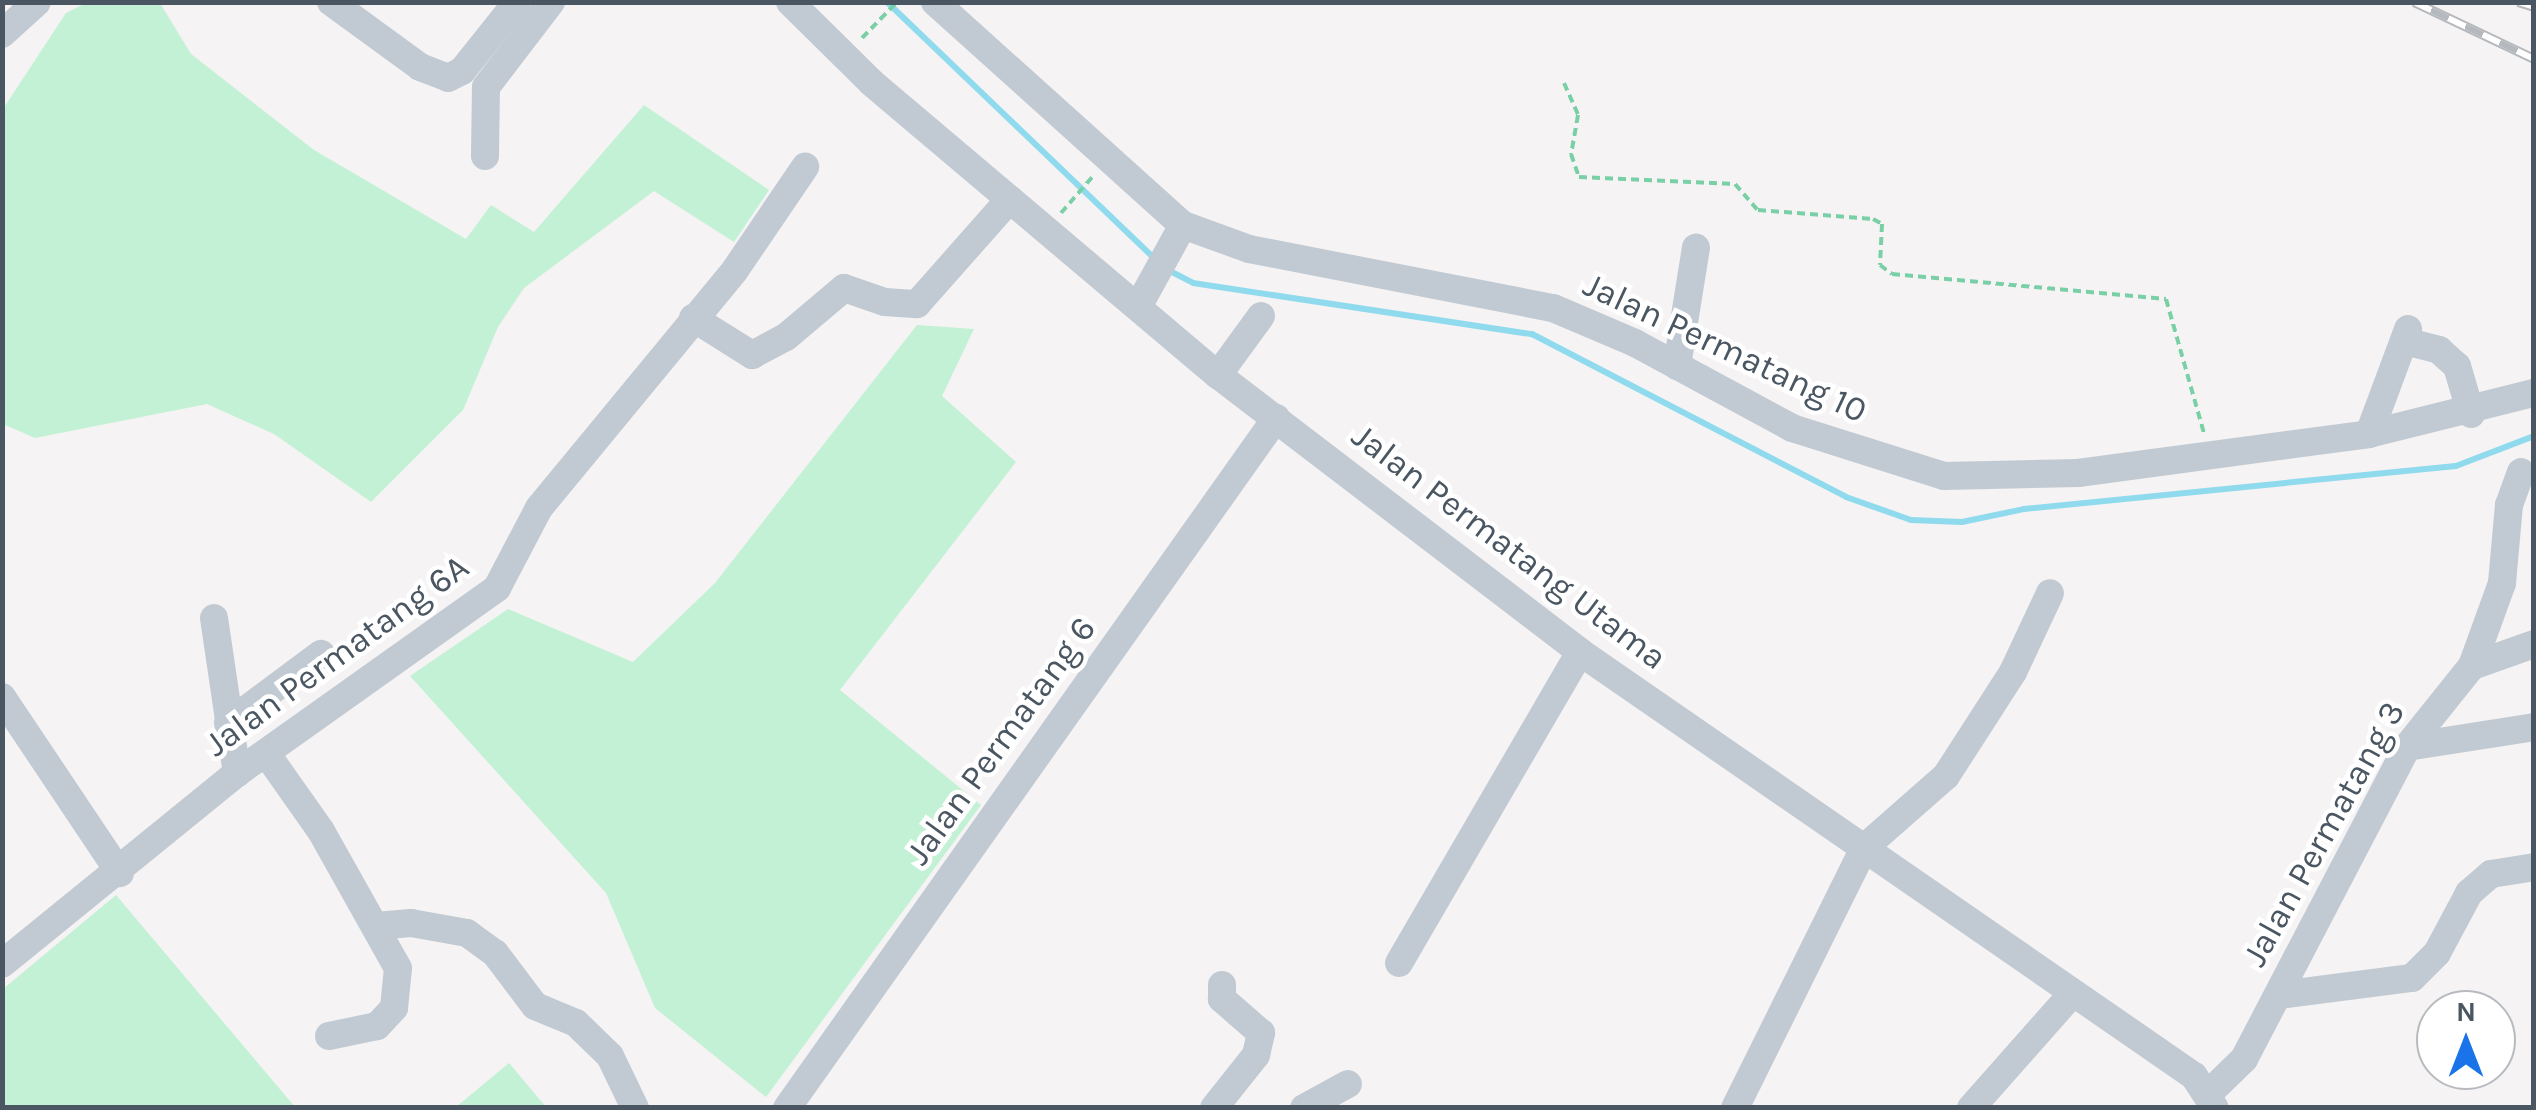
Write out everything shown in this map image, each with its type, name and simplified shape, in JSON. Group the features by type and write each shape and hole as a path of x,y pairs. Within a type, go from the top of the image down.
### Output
{"street":[{"path":"2,34 36,2"},
{"path":"331,2 420,67 448,78 462,71 517,2"},
{"path":"485,156 486,87 551,2"},
{"name":"Jalan Permatang Utama","path":"790,2 872,83 1010,199 1146,296 1218,374 1580,652 2071,995 2194,1076 2212,1100"},
{"path":"935,2 1180,230 1146,296"},
{"name":"Jalan Permatang 6A","path":"2,964 120,873 237,774 497,588 539,508 694,318 805,167"},
{"path":"694,318 752,355 786,337 844,288 916,304 1010,199"},
{"name":"Jalan Permatang 10","path":"1180,230 1249,249 1553,308 1806,433 1944,476 2078,473 2210,452 2369,434 2471,414 2534,392"},
{"path":"1677,366 1696,248"},
{"path":"1218,374 1260,316"},
{"path":"2369,434 2406,335 2440,350 2458,366 2471,414"},
{"name":"Jalan Permatang 6","path":"787,1108 1276,418"},
{"path":"2472,666 2502,582 2510,505 2521,472"},
{"path":"1735,1108 1864,848 1946,776 2013,672 2050,593"},
{"path":"214,618 237,774"},
{"path":"2472,666 2534,644"},
{"path":"1399,963 1580,652"},
{"path":"228,723 320,654"},
{"name":"Jalan Permatang 3","path":"2212,1100 2236,1072 2280,996 2407,747 2472,666"},
{"path":"2,698 120,873"},
{"path":"2407,747 2534,727"},
{"path":"266,753 376,926 398,968 394,1008 377,1026 329,1036"},
{"path":"2280,996 2412,978 2438,953 2469,893 2491,874 2534,867"},
{"path":"376,926 411,922 467,933 495,953 536,1006 576,1023 610,1056 635,1108"},
{"path":"1214,1108 1256,1055 1261,1033 1222,999 1222,985"},
{"path":"1971,1108 2071,995"},
{"path":"1304,1108 1348,1084"}],"path":[{"path":"880,21 898,2"},
{"path":"1564,84 1578,114 1571,154 1579,177 1735,184 1758,210 1872,219 1882,224 1880,266 1892,274 2166,298 2210,452"},
{"path":"1060,213 1088,182"}],"green space":[{"path":"88,2 160,3 191,54 314,150 466,239 491,205 534,232 644,105 769,190 734,242 654,191 524,288 498,327 463,410 371,502 274,434 207,404 35,438 3,424 3,109 66,13"},
{"path":"917,325 974,329 942,396 1016,462 840,690 981,805 766,1097 655,1008 606,893 410,676 508,609 633,662 715,583"},
{"path":"116,895 295,1107 3,1107 3,989"},
{"path":"509,1063 546,1107 456,1107"}],"waterway":[{"path":"887,2 1157,261"},
{"path":"1166,269 1193,283 1532,334 1846,497 1911,520 1962,522 2024,509 2456,466 2534,436"}],"railway":[{"path":"2414,2 2534,59"},
{"path":"2518,2 2534,7"}]}
